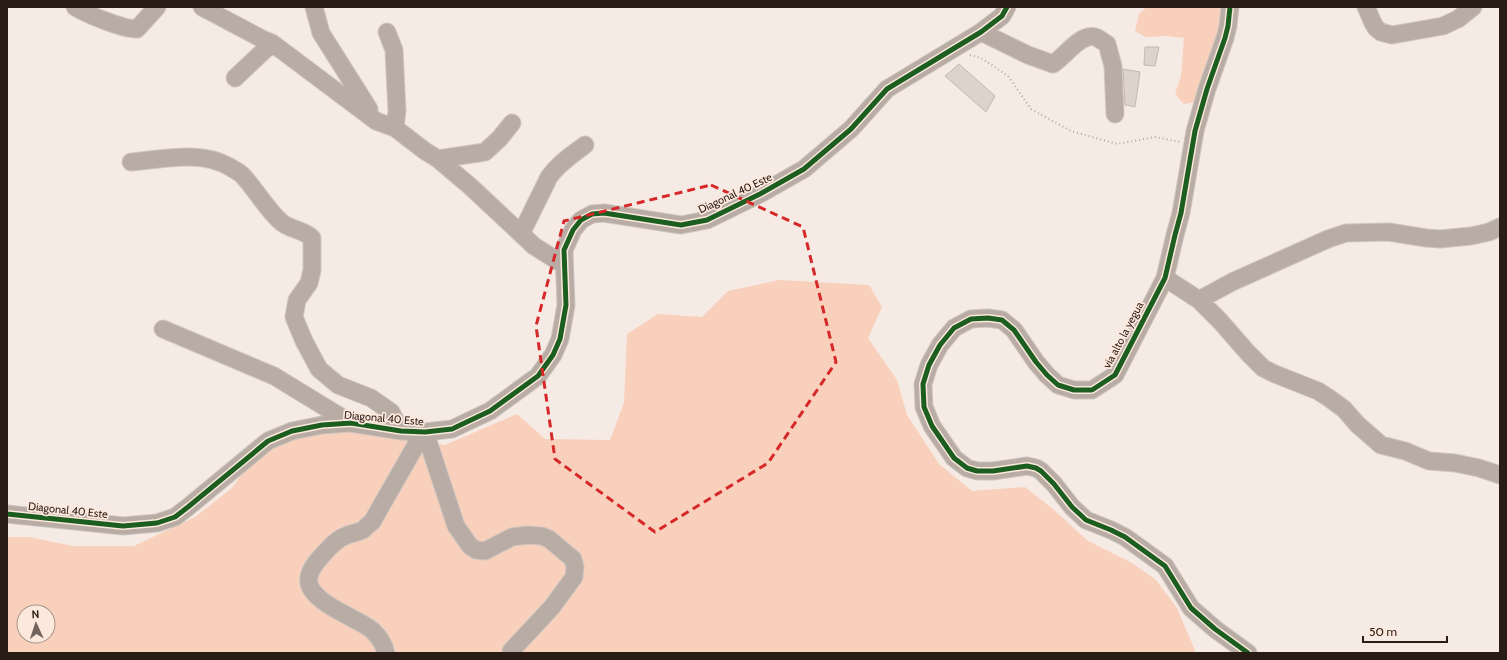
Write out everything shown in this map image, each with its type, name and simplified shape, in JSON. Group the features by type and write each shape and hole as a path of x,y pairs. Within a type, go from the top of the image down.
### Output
{"street":[{"path":"75,7 123,27 137,29 157,7"},
{"path":"202,7 264,40 272,42 376,121 395,128 438,159 471,187 534,246 564,265"},
{"path":"314,7 321,33 376,121"},
{"name":"Diagonal 40 Este","path":"7,514 123,526 157,523 175,517 268,441 292,431 322,424 351,423 414,432 452,429 465,424 490,411 538,376 553,355 560,339 566,305 564,250 573,230 581,220 592,214 604,213 681,225 707,220 760,194 804,169 851,129 887,89 981,32 1002,16 1007,7"},
{"name":"via alto la yegua","path":"1230,7 1225,38 1207,88 1193,144 1181,213 1165,278 1115,375 1092,390 1074,390 1058,385 1047,375 1014,330 1002,320 988,318 971,319 954,328 940,345 929,365 923,384 924,407 932,426 954,458 967,468 977,471 993,471 1027,466 1041,471 1086,520 1125,537 1165,566 1191,608 1215,629 1248,653"},
{"path":"1366,7 1376,28 1381,32 1392,35 1444,26 1458,19 1473,7"},
{"path":"387,32 394,50 397,112 395,128"},
{"path":"981,32 1028,55 1054,64 1076,43 1087,36 1096,37 1107,44 1113,66 1116,114"},
{"path":"235,78 272,42"},
{"path":"438,159 485,152 500,138 512,123"},
{"path":"521,234 554,169 585,145"},
{"path":"131,162 188,157 207,158 223,163 242,174 281,222 307,233 312,238 312,270 309,283 297,300 294,316 304,341 319,369 338,385 371,398 391,412 414,432 456,526 470,546 476,550 485,551 512,537 520,535 535,535 549,538 570,556 574,563 574,577 552,607 511,651"},
{"path":"1199,300 1232,282 1328,238 1346,233 1389,232 1420,238 1440,239 1471,236 1489,232 1500,227"},
{"path":"1165,278 1199,300 1220,321 1233,338 1263,368 1318,391 1329,398 1344,409 1357,424 1381,444 1405,451 1429,461 1455,463 1479,468 1500,475"},
{"path":"163,329 274,376 351,423"},
{"path":"386,653 384,643 371,629 354,618 342,614 318,596 310,586 309,576 319,559 331,547 345,536 362,530 372,522 416,445 414,432"}],"path":[{"path":"951,50 981,58 1008,76 1031,109 1071,131 1117,144 1155,137 1193,144"}],"highlighted area":[{"path":"711,185 803,227 836,362 768,463 655,532 555,459 536,326 564,221"}],"shaded area":[{"path":"1147,7 1225,7 1225,24 1196,102 1184,104 1175,94 1181,76 1184,38 1166,36 1146,37 1135,31 1139,14"},
{"path":"779,280 869,285 882,307 868,338 897,380 907,415 939,464 972,491 1025,487 1053,509 1088,541 1132,563 1156,580 1177,608 1196,653 7,653 7,537 29,537 73,546 134,546 195,517 232,488 241,475 266,450 299,437 352,429 385,433 445,445 517,414 545,439 610,440 624,403 627,334 658,314 702,317 728,291"}],"building":[{"path":"1145,47 1159,47 1155,66 1144,65"},
{"path":"959,64 995,96 986,112 945,76"},
{"path":"1123,69 1140,72 1135,107 1125,105"}],"cycle path":[{"path":"7,514 123,526 157,523 175,517 268,441 292,431 322,425 351,423 401,431 425,432 452,429 490,411 538,376 553,355 560,339 566,305 564,250 573,230 581,220 592,214 604,213 681,225 707,220 760,194 804,169 851,129 887,89 981,32 1002,16 1007,7"},
{"path":"1230,7 1225,38 1207,89 1195,131 1181,213 1165,278 1115,375 1092,390 1074,390 1058,385 1036,362 1014,330 1002,320 988,318 971,319 954,328 940,345 929,365 923,384 924,407 932,426 954,458 967,468 977,471 993,471 1027,466 1041,471 1054,484 1072,507 1086,520 1125,537 1165,566 1191,608 1215,629 1248,653"}]}
